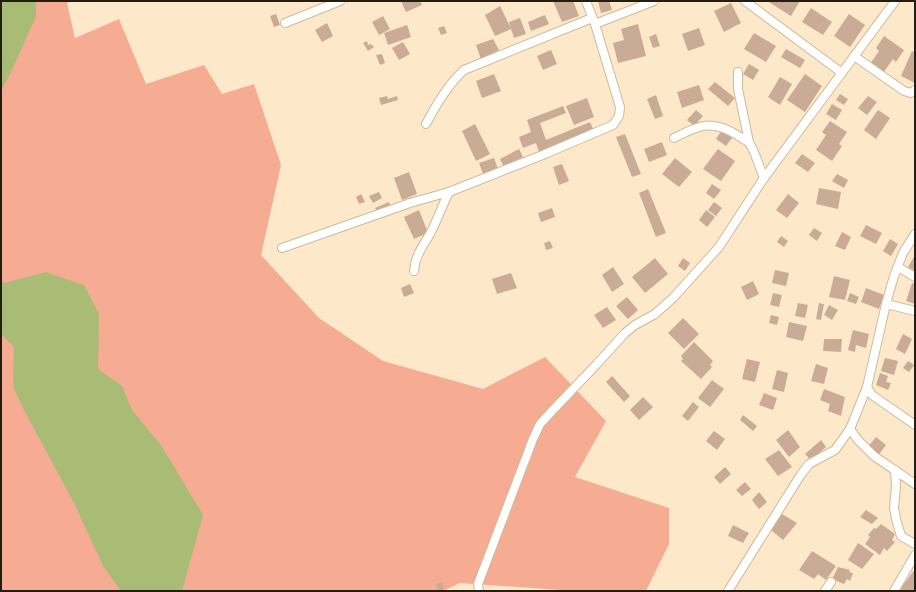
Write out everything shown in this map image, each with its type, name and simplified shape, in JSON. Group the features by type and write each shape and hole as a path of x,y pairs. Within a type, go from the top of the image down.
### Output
{"street":[{"path":"285,23 340,1"},
{"path":"282,248 410,203 449,192 613,125 620,116 620,108 594,21 586,1"},
{"path":"426,124 452,84 464,70 594,21 654,1"},
{"path":"744,1 842,73"},
{"path":"473,591 478,587 532,439 540,424 625,333 635,324 655,314 673,298 719,247 764,178 895,1"},
{"path":"854,56 904,91 912,93 915,90"},
{"path":"738,72 738,89 749,142 764,178"},
{"path":"674,138 691,129 705,125 718,126 729,130 749,142"},
{"path":"414,270 414,263 418,252 431,231 449,192"},
{"path":"728,591 809,464 835,450 850,429 867,388 886,304 898,267 903,253 915,234"},
{"path":"898,267 915,277"},
{"path":"886,304 915,310"},
{"path":"867,388 872,395 915,425"},
{"path":"850,429 858,440 874,456 915,484"},
{"path":"895,470 896,486 894,508 896,519 901,536 915,544"},
{"path":"894,591 915,555"},
{"path":"825,591 831,582"}],"shaded area":[{"path":"1,1 72,1 67,3 75,38 119,19 146,84 204,65 222,94 254,84 281,165 261,255 319,318 383,361 483,389 545,357 606,421 575,477 669,508 669,544 646,591 575,591 460,583 443,591 1,591"},
{"path":"1,1 36,1 36,16 1,91"},
{"path":"46,272 84,285 99,314 98,369 122,386 132,410 161,445 203,515 182,591 121,591 103,566 74,503 23,408 13,386 14,347 1,334 1,280 4,283"}],"building":[{"path":"401,1 420,1 422,5 406,12"},
{"path":"553,1 573,1 579,16 562,22"},
{"path":"598,1 609,1 612,10 601,13"},
{"path":"767,1 800,1 791,16"},
{"path":"731,3 741,23 724,32 714,11"},
{"path":"500,6 511,28 509,22 520,18 526,34 514,38 511,29 495,36 485,15"},
{"path":"811,8 832,22 823,35 802,22"},
{"path":"276,14 280,25 274,27 270,16"},
{"path":"849,14 865,25 850,47 834,36"},
{"path":"545,15 549,24 531,31 528,22"},
{"path":"383,16 390,29 379,35 372,22"},
{"path":"327,23 333,36 322,42 315,30"},
{"path":"638,24 646,56 618,63 613,43 624,40 621,29"},
{"path":"407,25 411,37 388,45 384,33"},
{"path":"444,26 447,33 441,35 438,28"},
{"path":"699,28 705,45 688,51 682,34"},
{"path":"754,33 776,46 766,62 744,49"},
{"path":"656,34 660,46 653,48 649,37"},
{"path":"884,36 904,50 896,62 893,59 883,73 870,64 879,51 876,48"},
{"path":"493,39 499,50 481,59 476,45"},
{"path":"367,41 368,45 371,44 374,47 368,51 363,43"},
{"path":"403,42 410,54 399,60 392,48"},
{"path":"786,49 805,60 800,68 781,57"},
{"path":"551,50 557,64 543,70 537,56"},
{"path":"912,51 915,53 915,83 901,76"},
{"path":"382,54 385,63 380,65 376,55"},
{"path":"749,64 759,70 753,80 743,74"},
{"path":"494,74 501,91 482,98 476,81"},
{"path":"805,74 822,86 805,112 787,100"},
{"path":"780,77 792,84 780,105 768,97"},
{"path":"715,82 735,98 728,106 708,89"},
{"path":"699,85 704,100 682,108 677,92"},
{"path":"840,94 848,99 844,105 836,100"},
{"path":"656,95 663,116 655,119 647,99"},
{"path":"387,96 388,99 397,96 398,100 381,105 379,98"},
{"path":"868,96 877,102 867,115 858,108"},
{"path":"587,98 594,117 574,125 566,106"},
{"path":"832,104 842,110 836,120 826,114"},
{"path":"563,106 566,113 540,123 546,140 590,122 594,131 539,152 536,143 523,148 519,137 531,132 527,120"},
{"path":"696,110 703,116 694,126 687,120"},
{"path":"878,110 890,118 876,139 864,130"},
{"path":"830,121 847,132 839,144 842,146 832,161 816,150 826,135 822,132"},
{"path":"475,124 490,154 476,161 462,131"},
{"path":"722,130 732,138 726,146 716,139"},
{"path":"625,134 641,174 632,177 616,137"},
{"path":"662,142 667,155 649,162 644,149"},
{"path":"519,149 523,157 504,167 500,159"},
{"path":"718,149 735,161 721,181 703,169"},
{"path":"802,154 815,163 808,172 795,163"},
{"path":"494,158 498,169 483,174 479,163"},
{"path":"675,158 692,172 679,187 662,174"},
{"path":"562,164 569,181 559,185 553,167"},
{"path":"409,172 417,194 402,200 394,178"},
{"path":"837,174 848,180 844,188 832,181"},
{"path":"712,184 721,190 714,199 706,193"},
{"path":"819,188 841,192 838,209 816,204"},
{"path":"648,189 666,233 656,237 639,193"},
{"path":"379,192 382,198 373,203 369,196"},
{"path":"361,194 365,202 359,204 356,197"},
{"path":"788,194 799,203 787,218 776,210"},
{"path":"389,202 391,208 378,213 375,208"},
{"path":"714,202 722,208 716,216 708,210"},
{"path":"552,208 555,217 541,222 538,213"},
{"path":"419,210 428,233 414,239 404,217"},
{"path":"706,210 715,217 707,227 699,220"},
{"path":"866,225 882,233 876,244 860,236"},
{"path":"814,228 822,233 817,241 809,235"},
{"path":"842,232 851,237 845,250 835,246"},
{"path":"781,236 788,241 784,247 777,242"},
{"path":"890,239 898,244 891,256 883,251"},
{"path":"550,241 553,248 546,250 544,243"},
{"path":"915,255 915,271 908,267"},
{"path":"655,258 668,274 645,293 632,277"},
{"path":"683,258 690,263 685,271 678,266"},
{"path":"613,267 624,284 612,292 602,275"},
{"path":"775,270 789,273 786,286 772,283"},
{"path":"511,273 517,288 497,294 492,279"},
{"path":"834,276 850,280 845,300 829,297"},
{"path":"753,281 759,294 747,300 741,287"},
{"path":"912,283 915,284 915,304 906,301"},
{"path":"410,284 414,293 404,297 401,288"},
{"path":"866,288 884,295 879,309 861,302"},
{"path":"773,293 782,295 779,307 770,305"},
{"path":"850,293 859,297 856,304 847,301"},
{"path":"627,297 638,310 628,319 616,306"},
{"path":"798,303 808,305 805,318 795,316"},
{"path":"819,303 824,304 821,320 816,319"},
{"path":"829,305 838,310 832,320 824,315"},
{"path":"607,307 616,320 603,328 594,315"},
{"path":"771,315 779,317 777,325 769,323"},
{"path":"683,318 699,334 684,349 668,333"},
{"path":"789,322 807,326 803,341 786,337"},
{"path":"853,330 869,334 866,348 856,345 855,352 848,350"},
{"path":"903,334 912,339 905,354 896,349"},
{"path":"824,339 842,339 841,352 823,351"},
{"path":"694,342 713,361 710,365 712,367 701,379 681,361 683,359 681,356"},
{"path":"885,358 898,361 894,375 881,371"},
{"path":"747,359 760,362 755,382 742,379"},
{"path":"908,361 914,365 909,372 903,368"},
{"path":"816,364 828,368 824,384 811,381"},
{"path":"777,370 788,373 784,392 772,389"},
{"path":"880,373 888,376 886,382 891,383 888,390 876,385"},
{"path":"612,376 630,396 624,402 606,382"},
{"path":"712,380 724,389 710,407 698,398"},
{"path":"824,389 845,397 841,416 828,411 830,404 820,400"},
{"path":"764,393 777,398 773,410 759,405"},
{"path":"643,397 653,407 639,420 630,410"},
{"path":"693,402 699,407 688,421 682,416"},
{"path":"743,415 757,426 753,431 740,420"},
{"path":"788,430 800,447 789,457 776,440"},
{"path":"714,431 725,439 717,450 706,441"},
{"path":"876,437 886,445 878,456 867,448"},
{"path":"821,440 826,447 811,460 805,454"},
{"path":"779,450 792,467 778,476 765,459"},
{"path":"725,467 731,474 720,484 714,477"},
{"path":"745,482 751,489 742,496 736,490"},
{"path":"759,492 767,502 759,509 752,500"},
{"path":"866,510 878,518 872,524 860,517"},
{"path":"782,514 797,523 783,540 771,530"},
{"path":"881,524 895,534 892,540 895,542 887,551 884,548 880,555 865,544 870,537 868,535 874,528 876,529"},
{"path":"733,525 749,533 743,543 728,536"},
{"path":"858,543 874,554 862,569 848,560"},
{"path":"812,551 836,566 826,580 818,574 814,579 799,570"},
{"path":"838,567 850,570 849,572 853,573 850,581 847,579 844,584 832,579"},
{"path":"915,569 915,591 903,591 900,589"},
{"path":"442,582 444,590 438,591 436,584"}]}
